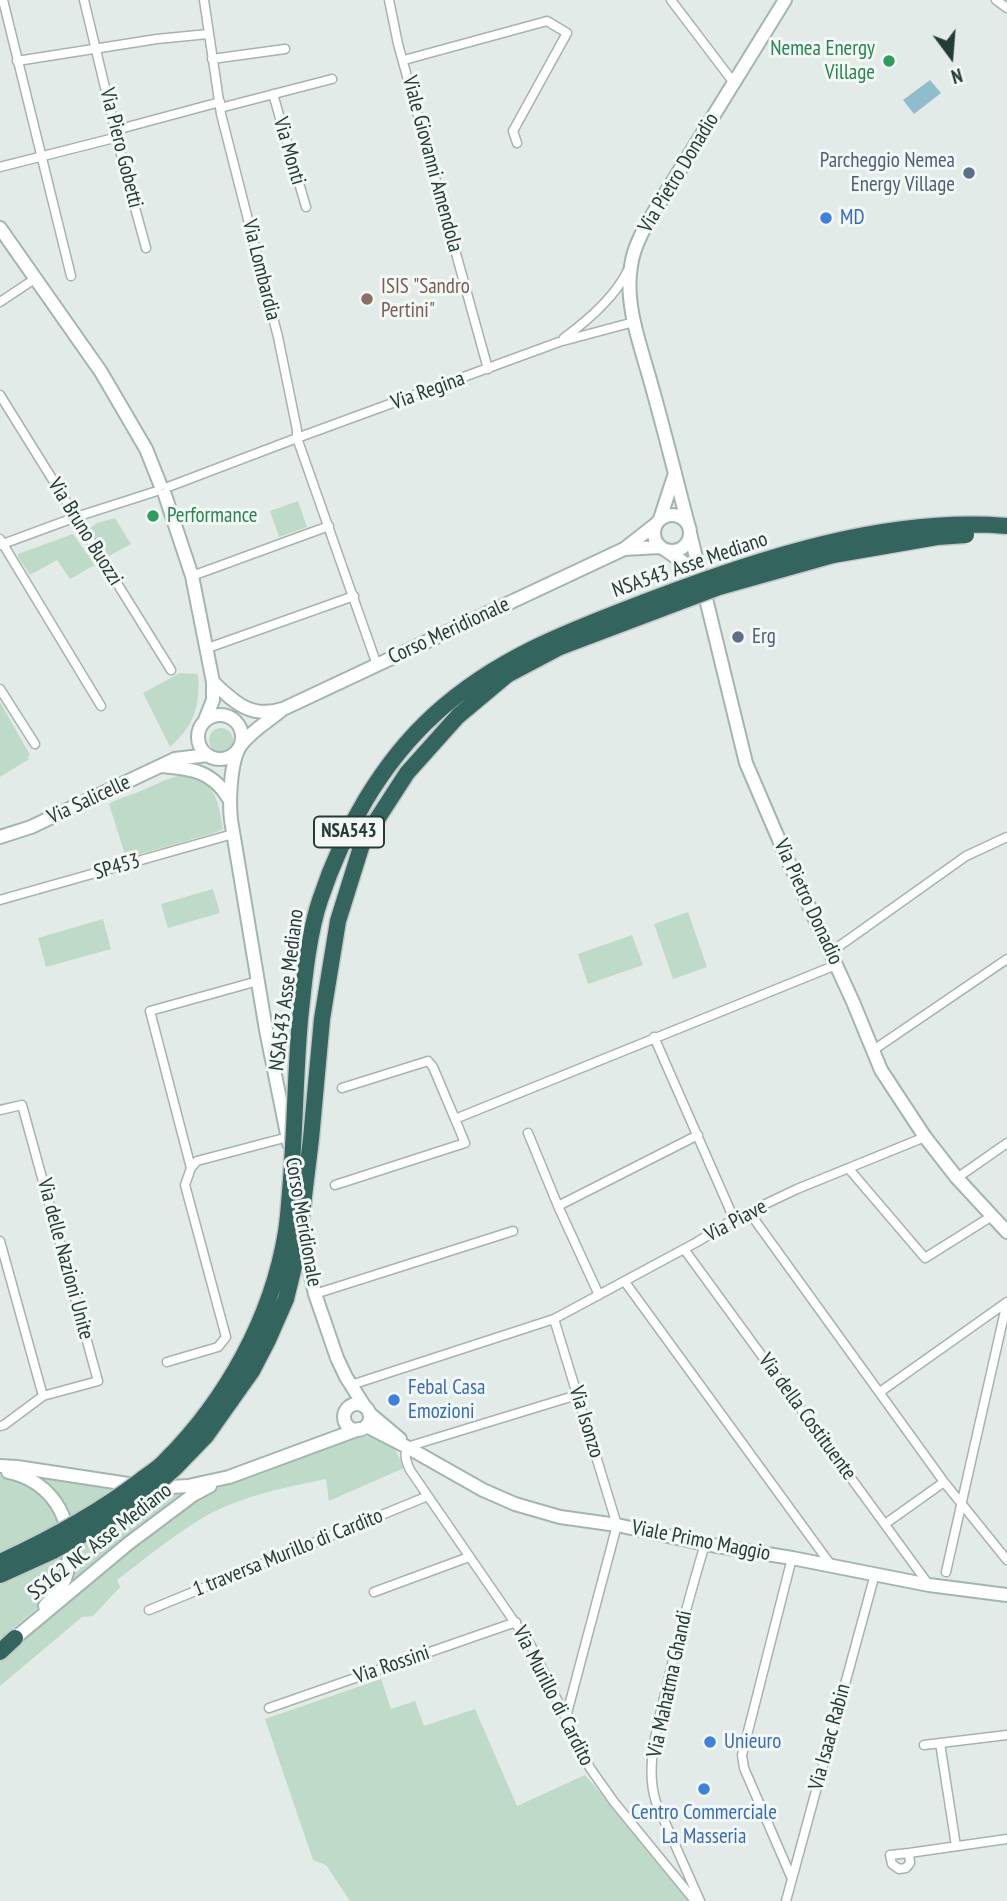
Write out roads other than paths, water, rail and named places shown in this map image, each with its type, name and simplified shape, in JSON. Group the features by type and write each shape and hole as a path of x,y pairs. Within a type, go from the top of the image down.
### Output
{"highway":[{"name":"NSA543 Asse Mediano","path":"95,1514 164,1462 194,1428 232,1375 263,1315 286,1232 293,1160 300,1022 310,946 320,902 345,839 365,800 388,767 435,714 510,660 557,636 717,575 840,540 928,526 1007,526"},
{"name":"NSA543 Asse Mediano","path":"175,1468 206,1436 252,1371 286,1299 297,1254 322,1019 338,921 363,841 407,773 458,716 507,676 559,647 719,587 833,555 937,537 1007,534"},
{"name":"SS162 NC Asse Mediano","path":"0,1574 52,1551 100,1525 139,1500 175,1468"},
{"name":"SS162 NC Asse Mediano","path":"0,1562 47,1541 95,1514"},
{"path":"0,1652 15,1638"}],"street":[{"path":"3,0 71,276"},
{"name":"Via Piero Gobetti","path":"84,0 146,248"},
{"name":"Via Lombardia","path":"204,0 220,105 278,337 297,438 377,665"},
{"name":"Viale Giovanni Amendola","path":"389,0 398,44 488,369"},
{"path":"671,0 734,83"},
{"name":"Via Pietro Donadio","path":"785,0 638,239 631,266 629,293 634,322 701,574 746,763 881,1070 957,1178 1007,1232"},
{"path":"996,0 1007,8"},
{"path":"404,60 547,21 567,33 513,131 517,142"},
{"path":"17,61 208,34"},
{"path":"212,59 285,49"},
{"name":"Via Monti","path":"220,105 332,79"},
{"name":"Via Monti","path":"273,94 306,207"},
{"path":"0,167 220,105"},
{"path":"0,228 101,372 129,418 163,489 192,576 213,682 213,700 197,735 176,759"},
{"name":"Via Regina","path":"559,342 582,324 607,298 631,266"},
{"path":"0,302 36,278"},
{"name":"Via Regina","path":"297,438 559,342 634,322"},
{"name":"Via Bruno Buozzi","path":"0,395 171,670"},
{"path":"101,706 1,543 163,489 297,438"},
{"path":"675,473 654,536 664,549 701,574"},
{"path":"664,516 680,517 689,528 687,543 673,551 624,549 664,516"},
{"path":"192,576 329,526"},
{"name":"Corso Meridionale","path":"279,712 624,549"},
{"path":"205,649 354,596"},
{"path":"213,682 235,704 243,708 279,712"},
{"path":"0,689 35,744"},
{"path":"236,722 255,721 279,712"},
{"path":"197,735 200,747 208,755 213,758 226,758 279,712"},
{"path":"205,720 219,715 236,722 241,732 240,746"},
{"name":"Corso Meridionale","path":"240,746 232,773 229,799 233,834 288,1137 303,1245 315,1294 337,1358 367,1410"},
{"path":"176,759 208,755"},
{"name":"Via Salicelle","path":"0,837 31,827 176,759"},
{"path":"161,766 190,768 203,773 223,789 229,799"},
{"name":"SP453","path":"0,900 233,834"},
{"path":"831,952 966,856 1007,837"},
{"path":"872,1051 1007,959"},
{"path":"455,1119 836,965"},
{"path":"167,1362 218,1347 226,1337 185,1185 191,1168 150,1011 258,981"},
{"path":"654,1037 734,1219"},
{"path":"335,1185 465,1143 428,1061 342,1088"},
{"name":"Via delle Nazioni Unite","path":"0,1110 22,1105 98,1381 43,1396 0,1426"},
{"path":"528,1133 599,1295"},
{"path":"558,1206 698,1135"},
{"name":"Via Piave","path":"351,1385 554,1319 625,1282 734,1219 797,1189 925,1136"},
{"name":"Corso Meridionale","path":"191,1168 197,1161 288,1137"},
{"path":"957,1178 1007,1143"},
{"path":"849,1169 925,1258 992,1216"},
{"path":"749,1212 944,1482 1007,1560"},
{"path":"315,1294 513,1231"},
{"path":"0,1241 43,1396"},
{"name":"Via della Costituente","path":"684,1249 929,1585"},
{"path":"625,1282 834,1568"},
{"path":"880,1392 1007,1302"},
{"path":"946,1572 1007,1302"},
{"name":"Via Isonzo","path":"554,1319 617,1525"},
{"path":"346,1416 353,1405 361,1405 367,1410 370,1420 363,1428 351,1428 346,1416 351,1385"},
{"path":"407,1447 577,1395"},
{"name":"Viale Primo Maggio","path":"367,1410 407,1447"},
{"name":"SS162 NC Asse Mediano","path":"303,1450 325,1439 346,1416"},
{"name":"Viale Primo Maggio","path":"363,1428 407,1447 483,1490 516,1504 560,1517 617,1525 929,1585 1007,1595"},
{"name":"SS162 NC Asse Mediano","path":"0,1468 16,1467 155,1488 188,1486 229,1476 363,1428"},
{"name":"Via Murillo di Cardito","path":"407,1447 405,1455 410,1470 531,1646 590,1768 614,1802 697,1901"},
{"path":"0,1468 21,1475 40,1486 63,1514 69,1533 69,1559 65,1578 34,1620"},
{"name":"SS162 NC Asse Mediano","path":"0,1646 15,1638 129,1543 194,1495 229,1476"},
{"path":"886,1524 944,1482"},
{"name":"1 traversa Murillo di Cardito","path":"149,1610 428,1496"},
{"path":"565,1718 617,1525"},
{"name":"Via Mahatma Ghandi","path":"697,1901 656,1802 651,1783 659,1719 705,1544"},
{"path":"374,1592 469,1557"},
{"path":"792,1558 742,1755 744,1768 792,1879"},
{"name":"Via Isaac Rabin","path":"786,1901 875,1574"},
{"name":"Via Rossini","path":"269,1708 516,1622"},
{"path":"924,1745 1007,1735"},
{"path":"940,1743 956,1846"},
{"path":"909,1853 1007,1839"}],"water":[{"path":"930,80 941,93 914,114 903,100"}],"place":[{"name":"Nemea Energy Village","path":"889,61"},
{"name":"Parcheggio Nemea Energy Village","path":"969,173"},
{"name":"MD","path":"826,218"},
{"name":"ISIS \"Sandro Pertini\"","path":"367,299"},
{"name":"Performance","path":"153,516"},
{"name":"Erg","path":"738,637"},
{"name":"Febal Casa Emozioni","path":"394,1400"},
{"name":"Unieuro","path":"710,1742"},
{"name":"Centro Commerciale La Masseria","path":"704,1789"}]}
